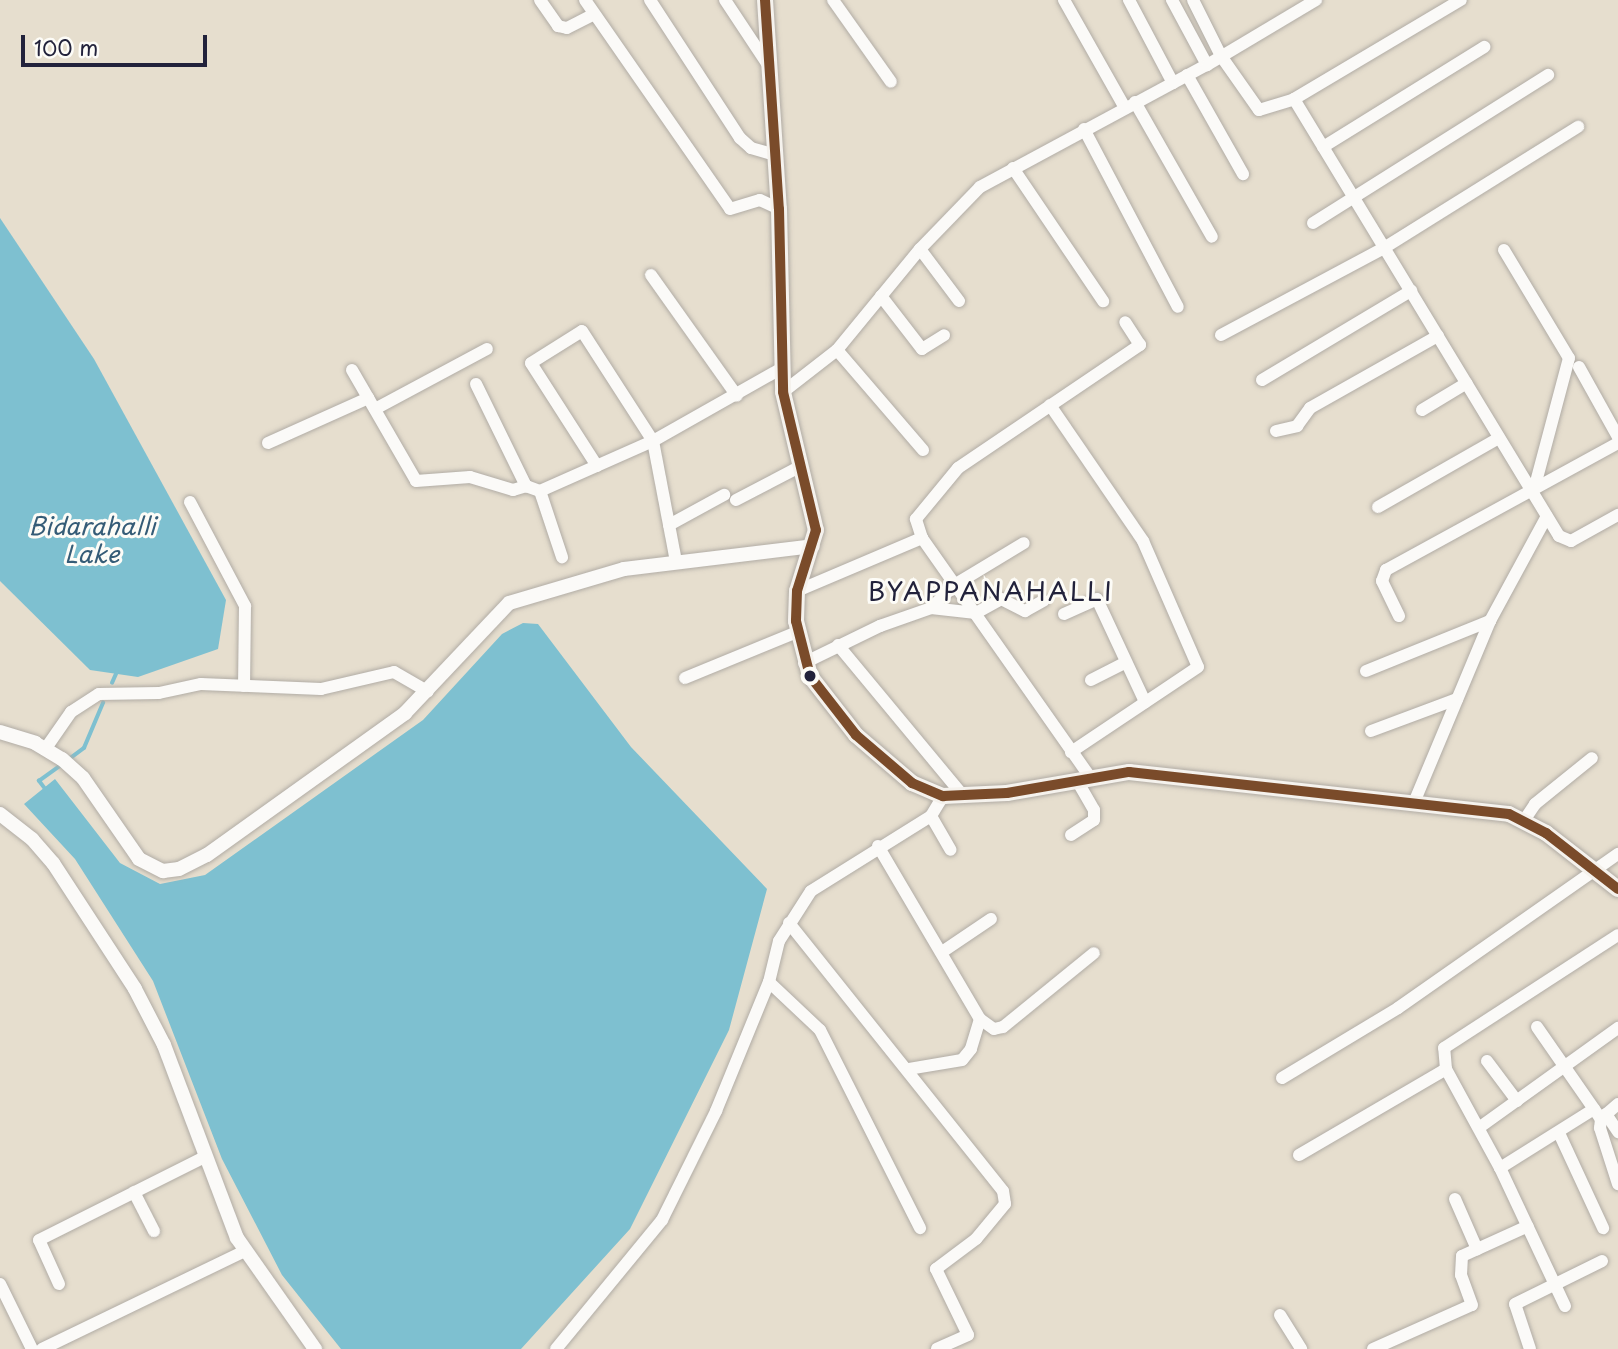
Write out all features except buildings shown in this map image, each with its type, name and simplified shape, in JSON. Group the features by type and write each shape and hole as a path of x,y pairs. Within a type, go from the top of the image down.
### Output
{"main road":[{"path":"765,0 779,209 783,392 799,467 815,522 813,546 797,591 797,632 804,663 828,704 874,753 912,783 943,796 964,797 1122,772 1525,819 1618,890"}],"street":[{"path":"540,0 558,26 567,28 594,14"},
{"path":"585,0 730,209 760,200 779,209"},
{"path":"650,0 740,138 751,148 775,155"},
{"path":"725,0 768,65"},
{"path":"833,0 891,82"},
{"path":"1064,0 1212,237"},
{"path":"1129,0 1173,83"},
{"path":"1172,0 1207,65"},
{"path":"1192,0 1199,20 1259,110 1294,99 1461,0"},
{"path":"783,392 837,350 920,249 980,187 1207,65 1316,0"},
{"path":"1187,26 1199,20"},
{"path":"1323,147 1484,47"},
{"path":"1187,75 1243,174"},
{"path":"1313,223 1548,75"},
{"path":"1294,99 1499,438 1533,487 1547,516 1567,541 1618,514"},
{"path":"1221,335 1384,248 1578,127"},
{"path":"1084,130 1178,307"},
{"path":"1013,168 1103,301"},
{"path":"920,249 959,300"},
{"path":"1504,250 1569,358 1533,487"},
{"path":"651,275 737,396"},
{"path":"1262,380 1411,291"},
{"path":"881,296 922,349 944,335"},
{"path":"1071,835 1094,820 1094,810 1084,779 1070,752 922,538 917,512 951,473 1140,345 1125,321"},
{"path":"597,466 531,363 582,331 653,441 676,562"},
{"path":"1276,431 1297,426 1310,408 1438,336"},
{"path":"268,443 372,403 487,349"},
{"path":"837,350 923,450"},
{"path":"352,370 416,481 470,477 513,489 526,485 540,491 653,441 737,396 782,368"},
{"path":"1579,368 1618,437"},
{"path":"1422,410 1467,383"},
{"path":"476,384 526,485"},
{"path":"1050,405 1149,551 1198,667 1070,752"},
{"path":"1378,507 1499,438"},
{"path":"1399,616 1382,581 1385,570 1618,443"},
{"path":"669,525 799,467"},
{"path":"540,491 562,557"},
{"path":"190,502 245,606 244,686"},
{"path":"1413,806 1490,621 1547,516"},
{"path":"797,591 922,538"},
{"path":"804,663 838,645 931,608 956,584 1024,542"},
{"path":"0,732 46,748 83,778 139,859 163,871 179,869 207,855 428,692 487,622 509,603 602,573 813,546"},
{"path":"931,608 976,613 1000,599 1025,611 1043,601"},
{"path":"1064,614 1097,599 1146,702"},
{"path":"1366,671 1490,621"},
{"path":"685,678 797,632"},
{"path":"838,645 964,797"},
{"path":"1091,680 1126,662"},
{"path":"46,748 71,712 99,694 159,693 201,684 321,689 394,672 428,692"},
{"path":"1371,731 1457,699"},
{"path":"1525,819 1532,807 1592,758"},
{"path":"556,1349 662,1220 716,1111 769,982 775,950 789,923 811,891 878,846 931,816 943,796"},
{"path":"0,814 48,857 135,989 164,1045 205,1157 245,1251 315,1349"},
{"path":"931,816 951,850"},
{"path":"878,846 980,1019 995,1029 1003,1027 1094,953"},
{"path":"1282,1078 1398,1008 1618,854"},
{"path":"942,952 992,919"},
{"path":"789,923 1003,1191 1004,1205 976,1239 936,1269 968,1335 937,1349"},
{"path":"1566,1306 1480,1127 1442,1058 1448,1042 1618,934"},
{"path":"769,982 809,1015 820,1030 920,1227"},
{"path":"908,1069 962,1060 971,1049 980,1019"},
{"path":"1537,1027 1600,1114 1618,1132"},
{"path":"1480,1127 1616,1033"},
{"path":"1488,1061 1517,1101"},
{"path":"1299,1155 1446,1069"},
{"path":"1500,1168 1559,1133 1618,1104"},
{"path":"1600,1114 1601,1137 1617,1181"},
{"path":"1559,1133 1603,1228"},
{"path":"59,1284 38,1240 205,1157"},
{"path":"134,1192 154,1231"},
{"path":"1455,1199 1477,1249"},
{"path":"1373,1349 1472,1305 1459,1264 1462,1256 1528,1226"},
{"path":"42,1349 245,1251"},
{"path":"1530,1349 1515,1304 1602,1261"},
{"path":"0,1284 32,1349"},
{"path":"1280,1315 1301,1349"}],"water":[{"name":"Bidarahalli Lake","path":"0,218 94,359 226,600 218,649 138,677 90,670 0,581"},
{"path":"523,623 538,624 631,747 767,889 729,1030 630,1229 521,1349 341,1349 282,1275 222,1159 153,981 75,859 24,804 55,779 120,863 160,884 205,875 423,720 502,634"}],"waterway":[{"path":"112,683 117,672"},
{"path":"68,760 84,748 103,703"},
{"path":"45,789 39,781 61,765"}],"transit line":[{"path":"765,0 779,209 783,392 816,530 797,591 796,621 810,676 856,735 912,783 943,796 1007,793 1129,772 1509,814 1546,833 1618,889"}],"district":[{"name":"BYAPPANAHALLI","path":"991,591"}]}
